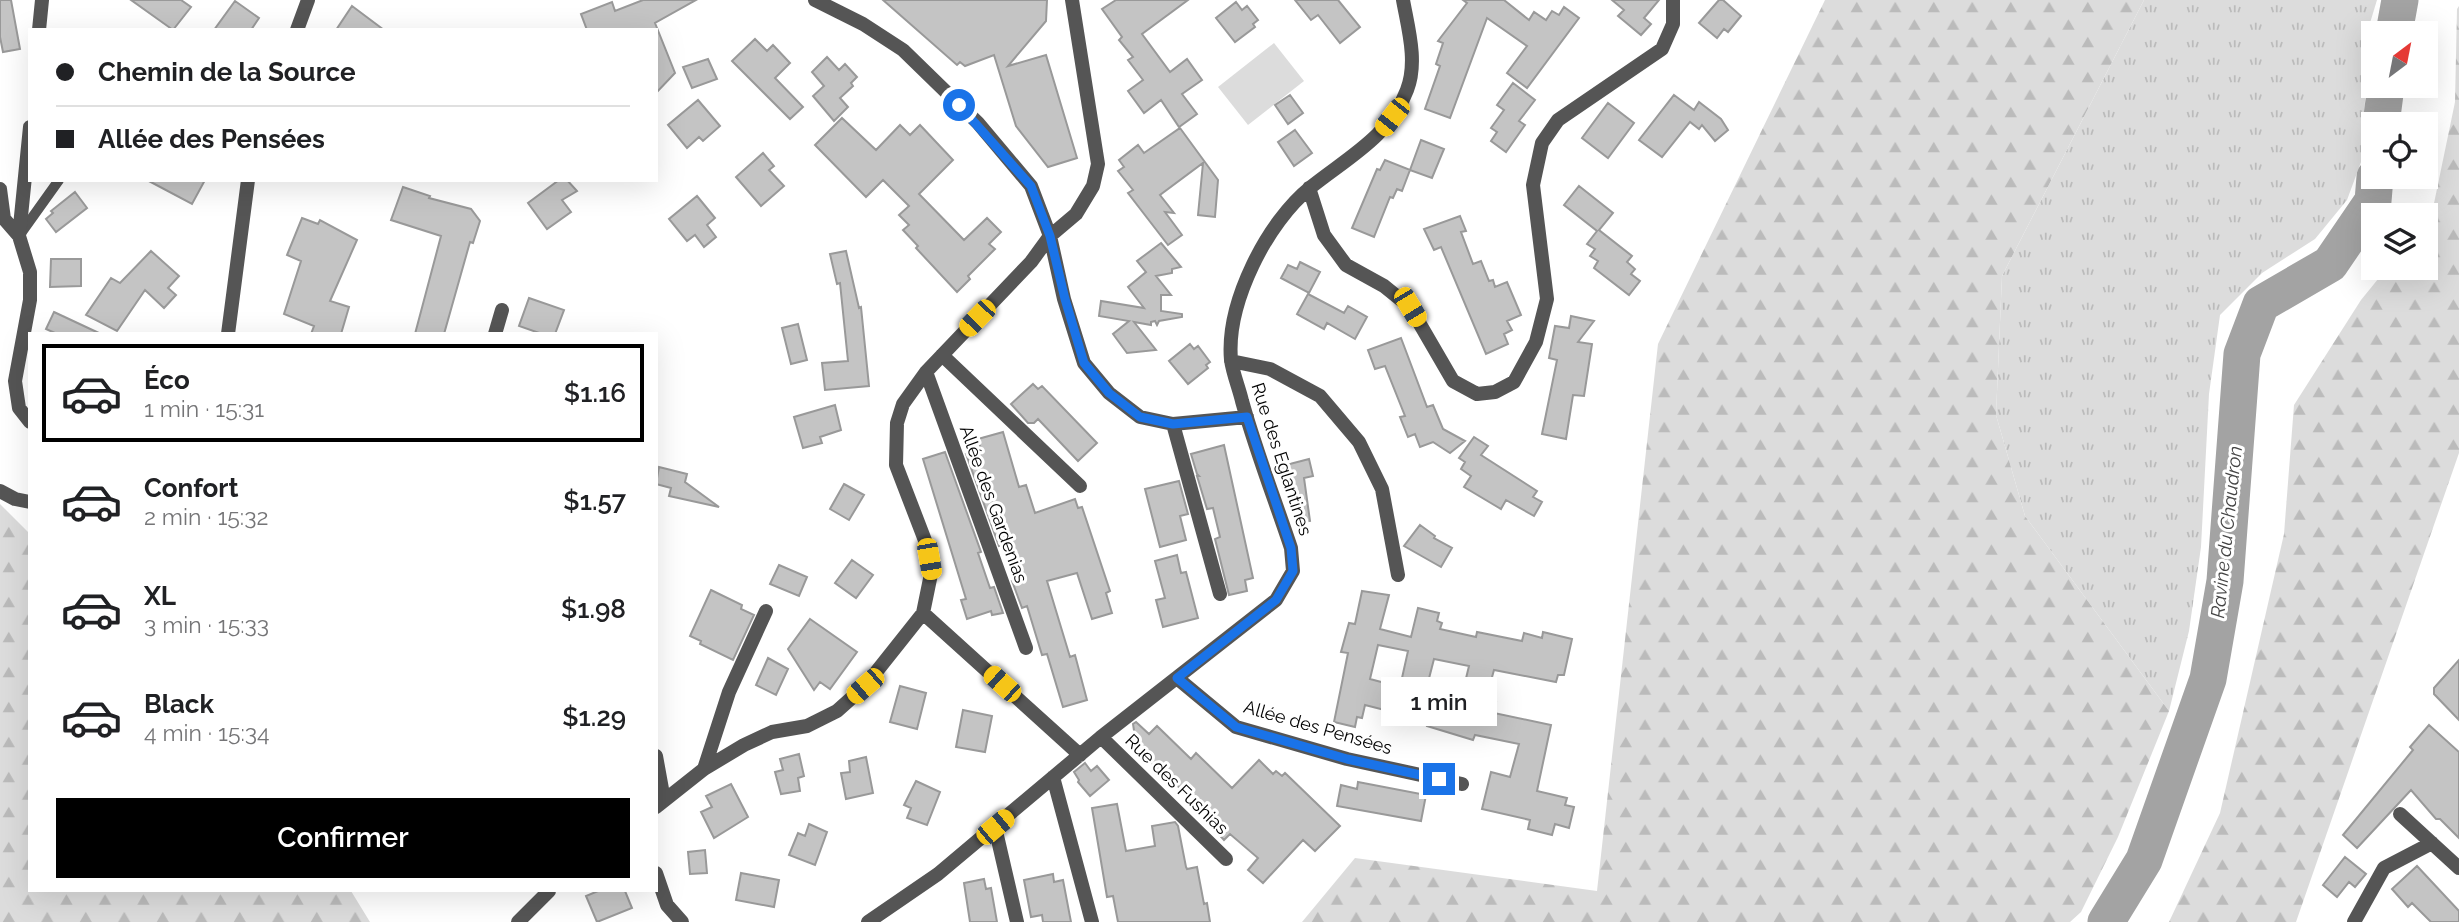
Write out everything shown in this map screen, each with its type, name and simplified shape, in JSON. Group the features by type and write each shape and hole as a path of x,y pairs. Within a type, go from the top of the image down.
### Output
{"street":[{"path":"39,28 42,0"},
{"path":"298,28 308,0"},
{"path":"815,0 863,24 903,50 978,124 1031,186 1050,236 1084,363 1109,393 1140,417 1173,424 1247,417"},
{"path":"660,804 704,769 744,745 772,732 807,726 837,711 865,686 923,613 931,574 926,543 896,465 895,436 903,404 926,372 1031,262 1050,236 1076,214 1093,186 1098,164 1072,0"},
{"name":"Rue des Eglantines","path":"868,922 938,874 1101,737 1276,600 1293,571 1291,548 1231,361 1233,322 1243,284 1273,229 1309,188 1353,158 1382,131 1401,103 1408,89 1411,72 1411,46 1403,0"},
{"path":"1309,188 1324,235 1346,265 1384,286 1410,307 1454,381 1477,394 1494,392 1514,382 1536,342 1547,299 1533,185 1542,143 1558,120 1662,50 1673,24 1673,0"},
{"path":"28,147 19,236 30,272 30,300 15,380 19,408 28,419"},
{"path":"228,332 248,182"},
{"path":"0,189 2,216 19,236"},
{"path":"496,332 502,310"},
{"name":"Allée des Gardenias","path":"942,355 1080,486"},
{"path":"1231,361 1270,369 1320,397 1359,442 1382,489 1398,575"},
{"name":"Allée des Gardenias","path":"926,372 1026,648"},
{"path":"1173,424 1220,594"},
{"path":"0,491 15,499 28,502"},
{"path":"704,769 729,691 765,611"},
{"path":"923,613 1080,755"},
{"name":"Allée des Pensées","path":"1177,678 1236,727 1347,759 1462,783"},
{"name":"Rue des Fushias","path":"1101,737 1226,859"},
{"path":"1054,777 1092,922"},
{"path":"658,780 660,804"},
{"path":"2400,814 2459,868"},
{"path":"995,827 1017,922"},
{"path":"2354,922 2384,868 2432,843"},
{"path":"658,879 667,905 682,922"},
{"path":"518,922 548,892"}],"lane":[{"path":"19,236 57,182"}],"green space":[{"path":"1825,0 2144,0 2002,276 1996,415 2025,516 2169,711 2118,837 2081,912 2070,922 1302,922 1355,858 1597,891 1658,344"},
{"path":"2144,0 2377,0 2371,21 2361,21 2361,98 2365,98 2364,112 2361,112 2361,162 2347,200 2315,239 2262,273 2220,315 2209,394 2201,547 2189,631 2169,711 2025,516 1996,415 2002,276"},
{"path":"2459,6 2459,453 2296,922 2169,922 2220,813 2284,534 2294,405 2361,300 2377,280 2438,280 2438,203 2434,203 2455,102"},
{"path":"1274,43 1304,81 1248,125 1218,87"},
{"path":"0,504 28,532 28,892 352,892 370,922 0,922"}],"building":[{"path":"0,0 11,0 20,49 3,52 0,37"},
{"path":"131,0 181,0 191,7 175,28 170,28"},
{"path":"643,0 696,0 655,23 657,28 586,28 581,14 612,2 615,11"},
{"path":"883,0 1047,0 1046,21 1008,66 1046,55 1077,158 1048,167 1016,126 994,55 965,66 960,62 957,65"},
{"path":"1116,0 1188,0 1142,34 1170,72 1187,59 1202,80 1182,94 1197,114 1179,127 1161,100 1144,113 1128,91 1143,80 1128,60 1133,57 1119,40 1122,37 1102,9"},
{"path":"1295,0 1338,0 1360,27 1340,43 1318,15 1311,20"},
{"path":"1463,0 1504,0 1529,20 1534,12 1546,20 1552,11 1559,15 1564,7 1579,18 1527,88 1507,73 1527,46 1487,18 1450,118 1425,109 1440,66 1436,64 1443,43 1438,41 1467,3"},
{"path":"1612,0 1659,0 1644,18 1651,24 1641,35 1618,16 1624,10"},
{"path":"1719,0 1723,0 1741,16 1728,32 1724,29 1717,38 1699,23"},
{"path":"235,1 259,18 252,28 215,28"},
{"path":"1236,2 1242,10 1247,6 1258,20 1253,24 1255,27 1235,42 1216,18"},
{"path":"352,6 381,28 337,28"},
{"path":"658,30 675,73 658,91"},
{"path":"755,39 767,51 773,45 790,63 775,78 803,107 790,119 732,61"},
{"path":"827,57 839,70 845,64 857,77 851,83 853,86 840,98 848,107 834,121 813,96 824,86 812,72"},
{"path":"708,59 717,79 692,88 683,67"},
{"path":"1513,83 1535,100 1519,121 1525,125 1506,152 1491,141 1497,132 1491,128 1504,110 1497,105"},
{"path":"1290,95 1303,113 1288,124 1275,105"},
{"path":"1674,95 1694,110 1699,102 1721,119 1728,130 1715,141 1702,125 1699,129 1690,122 1662,157 1639,140"},
{"path":"698,100 720,126 703,141 699,137 687,148 668,125"},
{"path":"1608,103 1634,123 1608,158 1582,138"},
{"path":"842,118 876,150 900,125 910,135 920,125 953,160 919,194 964,240 987,218 1001,232 989,244 995,249 968,276 970,279 957,292 903,230 909,225 899,215 909,206 883,180 866,197 815,145"},
{"path":"1180,128 1218,180 1215,217 1198,215 1203,163 1160,195 1174,213 1165,212 1182,235 1168,245 1128,193 1133,190 1118,171 1124,167 1119,160 1138,145 1144,153"},
{"path":"1295,130 1312,153 1294,166 1278,142"},
{"path":"1421,140 1444,149 1432,178 1410,170"},
{"path":"763,153 774,166 769,170 784,186 761,206 736,177"},
{"path":"1385,160 1410,170 1402,191 1397,189 1393,198 1390,197 1374,237 1352,228 1377,169 1380,170"},
{"path":"151,182 204,182 192,204"},
{"path":"556,182 569,182 577,191 562,200 571,212 547,229 528,203"},
{"path":"1579,186 1613,213 1599,230 1632,256 1627,262 1635,269 1631,274 1640,281 1629,295 1594,268 1598,261 1590,256 1595,249 1587,244 1597,231 1564,205"},
{"path":"403,187 430,196 429,198 471,209 480,221 473,243 470,242 445,332 416,332 441,236 391,220"},
{"path":"75,192 87,208 56,232 46,219 53,213 51,211"},
{"path":"697,196 715,218 707,225 716,237 704,247 695,235 687,241 669,219"},
{"path":"1460,216 1466,231 1461,232 1473,264 1481,261 1489,281 1493,280 1495,287 1507,282 1521,315 1507,321 1512,330 1504,334 1508,344 1486,354 1441,247 1434,250 1424,229"},
{"path":"302,218 318,224 320,220 357,240 330,301 349,307 342,332 312,332 314,326 284,314 301,261 287,255"},
{"path":"1161,243 1181,267 1172,269 1172,273 1156,276 1171,295 1161,295 1161,311 1182,314 1182,317 1159,321 1157,325 1155,321 1151,322 1151,325 1134,322 1156,350 1127,353 1113,334 1129,321 1099,316 1101,301 1144,308 1128,287 1146,272 1137,261"},
{"path":"151,251 179,276 168,288 176,295 164,308 145,290 117,331 86,315 111,278 120,283"},
{"path":"846,251 859,308 861,307 869,386 825,390 822,363 848,361 840,283 837,284 830,254"},
{"path":"51,259 81,259 81,286 50,287"},
{"path":"1300,262 1320,272 1309,293 1281,278 1288,265 1297,269"},
{"path":"1308,294 1344,313 1348,306 1367,317 1355,339 1327,323 1324,329 1297,314"},
{"path":"529,298 564,310 556,332 536,332 519,326"},
{"path":"54,312 97,332 53,332 46,329"},
{"path":"1571,316 1594,321 1578,342 1592,344 1584,396 1573,395 1566,439 1542,434 1557,360 1549,358 1555,326 1569,328"},
{"path":"798,324 807,360 791,364 782,328"},
{"path":"1401,338 1427,407 1433,405 1443,429 1465,441 1450,453 1433,442 1420,447 1415,434 1408,437 1400,417 1405,416 1385,366 1375,369 1368,350"},
{"path":"1190,344 1194,349 1198,346 1210,362 1206,365 1208,368 1188,384 1169,361"},
{"path":"1033,384 1038,389 1042,386 1097,443 1078,461 1038,419 1034,423 1028,423 1011,404"},
{"path":"835,405 841,430 820,437 822,443 803,448 794,417"},
{"path":"1003,432 1019,487 1026,485 1035,513 1075,499 1078,508 1082,507 1110,591 1106,593 1112,613 1092,619 1077,573 1047,581 1070,657 1075,655 1087,700 1063,707 1047,654 1042,655 1027,606 1022,608 1012,581 1019,579 1009,543 999,546 966,454 981,449 978,439"},
{"path":"1474,437 1488,446 1481,455 1537,491 1533,497 1542,502 1534,516 1506,500 1501,509 1464,487 1471,476 1461,469 1465,462 1459,458"},
{"path":"1224,445 1253,578 1245,580 1247,591 1229,595 1215,539 1220,537 1213,508 1207,509 1191,454"},
{"path":"945,452 981,552 978,553 990,588 994,587 1003,613 992,615 991,611 967,619 961,600 966,599 923,459"},
{"path":"1309,459 1313,476 1304,478 1310,521 1295,523 1290,482 1286,483 1282,466"},
{"path":"659,467 687,474 685,482 719,507 669,496 671,488 658,485"},
{"path":"1179,481 1188,514 1180,516 1186,540 1160,547 1145,489"},
{"path":"844,484 864,495 849,520 830,509"},
{"path":"1420,525 1435,536 1434,538 1452,548 1441,567 1404,546"},
{"path":"1177,555 1181,573 1186,572 1198,618 1163,627 1156,600 1165,598 1155,561"},
{"path":"852,560 873,575 856,598 835,583"},
{"path":"779,565 807,577 799,596 770,584"},
{"path":"711,590 742,605 741,609 754,615 733,660 700,644 701,641 690,636"},
{"path":"1362,591 1389,595 1380,629 1411,637 1418,608 1439,613 1437,621 1442,623 1440,629 1476,637 1477,632 1522,641 1524,633 1542,638 1543,632 1572,639 1564,675 1558,675 1556,682 1494,670 1486,699 1496,702 1494,713 1551,725 1537,791 1567,798 1565,805 1574,807 1569,828 1555,824 1552,835 1528,829 1530,820 1482,809 1491,772 1510,777 1519,744 1475,735 1473,740 1427,726 1428,721 1365,705 1362,718 1357,717 1355,727 1334,722 1348,653 1341,652 1349,623 1355,624","holes":["1378,645 1408,651 1400,687 1370,679","1434,659 1469,666 1460,703 1425,694"]},
{"path":"810,619 857,652 830,689 820,682 814,690 788,649"},
{"path":"768,658 788,669 776,695 756,685"},
{"path":"2459,660 2459,720 2434,694 2434,688"},
{"path":"900,686 926,693 917,729 890,722"},
{"path":"963,710 992,716 985,752 956,747"},
{"path":"1136,722 1149,734 1157,726 1191,759 1196,753 1232,788 1259,760 1273,774 1276,771 1282,776 1285,773 1340,826 1315,851 1303,840 1263,883 1248,870 1258,858 1230,834 1224,840 1212,827 1217,821 1137,750 1133,724"},
{"path":"2429,725 2459,752 2459,838 2440,819 2436,819 2411,790 2357,848 2343,835 2413,750 2410,747"},
{"path":"799,754 804,776 798,778 800,791 781,794 775,772 783,770 780,759"},
{"path":"866,757 873,793 846,799 841,773 850,772 849,761"},
{"path":"1085,763 1091,771 1097,766 1109,780 1090,796 1078,782 1074,772"},
{"path":"916,781 940,792 927,825 907,818 911,808 904,805"},
{"path":"1358,782 1426,795 1421,821 1337,806 1341,785 1357,789"},
{"path":"731,784 748,817 714,838 701,812 712,807 706,796"},
{"path":"1117,804 1126,851 1155,846 1152,826 1175,822 1186,867 1197,867 1210,922 1118,922 1113,896 1107,897 1092,808"},
{"path":"809,824 827,832 815,865 789,855 798,833 805,836"},
{"path":"705,850 707,873 690,874 688,852"},
{"path":"2345,857 2366,874 2355,887 2349,882 2337,897 2323,885"},
{"path":"2417,866 2459,911 2459,922 2431,922 2412,903 2408,907 2392,889"},
{"path":"741,873 779,880 774,907 736,900"},
{"path":"1053,874 1054,882 1063,880 1071,922 1043,922 1042,915 1031,917 1024,880"},
{"path":"984,879 986,889 991,888 997,922 970,922 964,883"},
{"path":"596,892 625,892 632,908 597,922 586,896"}],"waterway":[{"name":"Ravine du Chaudron","path":"2396,21 2400,0"},
{"name":"Ravine du Chaudron","path":"2383,112 2384,98"},
{"name":"Ravine du Chaudron","path":"2106,922 2144,860 2208,679 2225,581 2242,354 2261,304 2330,264 2373,201 2374,189"}],"route":[{"path":"959,105 1031,186 1050,236 1084,363 1109,393 1140,417 1173,424 1247,417 1291,548 1293,571 1276,600 1177,678 1236,727 1347,759 1439,779"}]}
